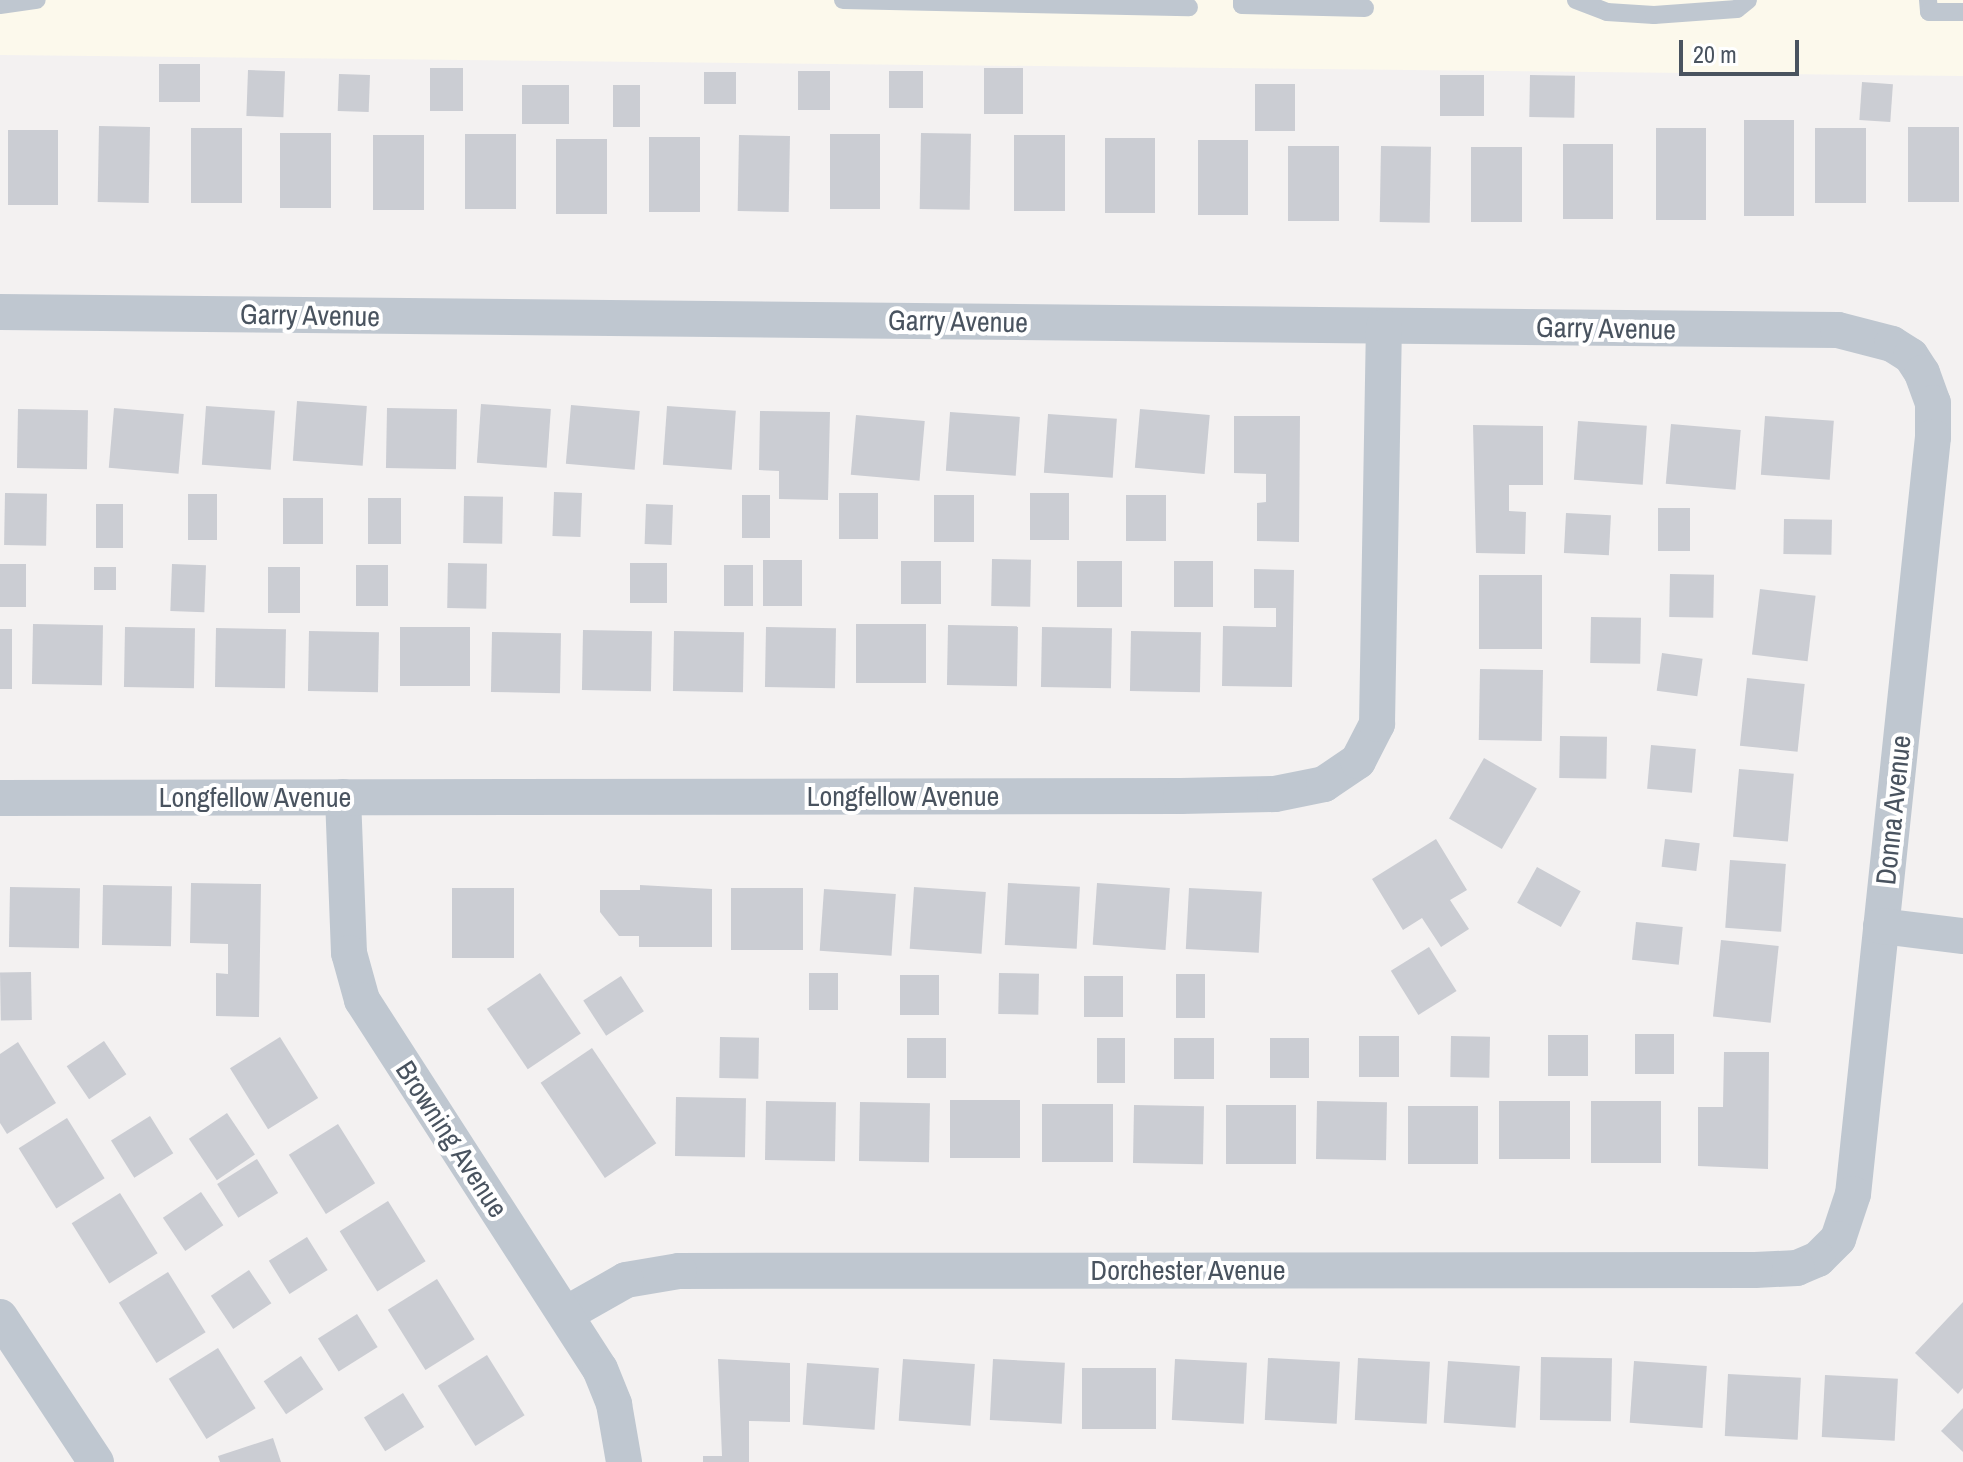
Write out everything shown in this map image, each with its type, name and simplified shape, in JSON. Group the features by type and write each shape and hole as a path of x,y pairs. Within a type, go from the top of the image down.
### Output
{"street":[{"name":"Garry Avenue","path":"0,312 1838,330 1869,335 1911,356"},
{"name":"Longfellow Avenue","path":"0,798 1181,796 1275,794 1324,784 1358,761 1377,724 1384,327"},
{"name":"Donna Avenue","path":"1818,1259 1849,1218 1933,437 1933,403 1911,356"},
{"name":"Browning Avenue","path":"343,797 349,953 362,1000 566,1314 614,1404 624,1462"},
{"path":"1881,926 1963,936"},
{"name":"Dorchester Avenue","path":"566,1314 626,1280 679,1271 1755,1270 1797,1268 1818,1259"},
{"path":"0,1317 96,1462"}],"lane":[{"path":"0,5 37,0"},
{"path":"843,0 1189,7"},
{"path":"1242,0 1242,5 1365,8"},
{"path":"1576,0 1607,12 1654,15 1737,9 1748,0"},
{"path":"1928,0 1929,12 1963,12"}],"shaded area":[{"path":"0,0 1963,0 1963,76 0,55"}],"building":[{"path":"159,64 200,64 200,102 159,102"},
{"path":"430,68 463,68 463,111 430,111"},
{"path":"984,68 1023,68 1023,114 984,114"},
{"path":"248,70 285,71 283,117 246,116"},
{"path":"798,71 830,71 830,110 798,110"},
{"path":"889,71 923,71 923,108 889,108"},
{"path":"704,72 736,72 736,104 704,104"},
{"path":"339,74 370,75 369,112 338,111"},
{"path":"1440,75 1484,75 1484,116 1440,116"},
{"path":"1530,75 1575,76 1574,118 1529,117"},
{"path":"1862,82 1893,84 1890,122 1859,120"},
{"path":"1255,84 1295,84 1295,131 1255,131"},
{"path":"522,85 569,85 569,124 522,124"},
{"path":"613,85 640,85 640,127 613,127"},
{"path":"1744,120 1794,120 1794,216 1744,216"},
{"path":"99,126 150,127 149,203 98,202"},
{"path":"1908,127 1959,127 1959,202 1908,202"},
{"path":"191,128 242,128 242,203 191,203"},
{"path":"1656,128 1706,128 1706,220 1656,220"},
{"path":"1815,128 1866,128 1866,203 1815,203"},
{"path":"8,130 58,130 58,205 8,205"},
{"path":"280,133 331,133 331,208 280,208"},
{"path":"921,133 971,134 970,210 920,209"},
{"path":"465,134 516,134 516,209 465,209"},
{"path":"830,134 880,134 880,209 830,209"},
{"path":"373,135 424,135 424,210 373,210"},
{"path":"739,135 790,136 789,212 738,211"},
{"path":"1014,135 1065,135 1065,211 1014,211"},
{"path":"649,137 700,137 700,212 649,212"},
{"path":"1105,138 1155,138 1155,213 1105,213"},
{"path":"556,139 607,139 607,214 556,214"},
{"path":"1198,140 1248,140 1248,215 1198,215"},
{"path":"1563,144 1613,144 1613,219 1563,219"},
{"path":"1288,146 1339,146 1339,221 1288,221"},
{"path":"1381,146 1431,147 1430,223 1380,222"},
{"path":"1471,147 1522,147 1522,222 1471,222"},
{"path":"297,401 367,406 363,466 293,461"},
{"path":"481,404 551,409 547,468 477,463"},
{"path":"571,405 640,411 635,470 566,464"},
{"path":"206,406 275,411 271,470 202,465"},
{"path":"667,406 736,411 732,470 663,465"},
{"path":"114,408 184,414 179,474 109,468"},
{"path":"387,408 457,409 456,469 386,468"},
{"path":"18,409 88,410 87,469 17,468"},
{"path":"1140,409 1210,415 1205,474 1135,468"},
{"path":"760,411 830,412 828,500 779,499 779,471 759,470"},
{"path":"950,412 1020,417 1016,476 946,471"},
{"path":"1048,414 1117,419 1113,478 1044,473"},
{"path":"856,415 925,421 920,481 851,475"},
{"path":"1234,416 1300,416 1299,542 1257,541 1257,503 1266,502 1266,474 1234,473"},
{"path":"1765,416 1834,421 1830,480 1761,475"},
{"path":"1578,421 1647,426 1643,485 1574,480"},
{"path":"1671,424 1741,430 1736,490 1666,484"},
{"path":"1473,425 1543,426 1543,485 1509,485 1509,511 1526,512 1525,554 1476,553"},
{"path":"554,492 582,493 580,537 552,536"},
{"path":"5,493 47,494 46,546 4,545"},
{"path":"839,493 878,493 878,539 839,539"},
{"path":"1030,493 1069,493 1069,540 1030,540"},
{"path":"188,494 217,494 217,540 188,540"},
{"path":"742,495 770,495 770,538 742,538"},
{"path":"934,495 974,495 974,542 934,542"},
{"path":"1126,495 1166,495 1166,541 1126,541"},
{"path":"464,496 503,497 502,544 463,543"},
{"path":"283,498 323,498 323,544 283,544"},
{"path":"368,498 401,498 401,544 368,544"},
{"path":"96,504 123,504 123,548 96,548"},
{"path":"646,504 673,505 672,545 645,544"},
{"path":"1658,508 1690,508 1690,551 1658,551"},
{"path":"1566,513 1611,515 1609,555 1564,553"},
{"path":"1784,519 1832,520 1831,555 1783,554"},
{"path":"992,559 1031,560 1030,607 991,606"},
{"path":"763,560 802,560 802,606 763,606"},
{"path":"901,561 941,561 941,604 901,604"},
{"path":"1077,561 1122,561 1122,607 1077,607"},
{"path":"1174,561 1213,561 1213,607 1174,607"},
{"path":"448,563 487,564 486,609 447,608"},
{"path":"630,563 667,563 667,603 630,603"},
{"path":"0,564 26,564 26,607 0,607"},
{"path":"172,564 206,565 204,612 170,611"},
{"path":"356,565 388,565 388,606 356,606"},
{"path":"724,565 753,565 753,606 724,606"},
{"path":"94,567 116,567 116,590 94,590"},
{"path":"268,567 300,567 300,613 268,613"},
{"path":"1254,569 1294,570 1292,687 1222,686 1223,626 1276,627 1276,608 1254,608"},
{"path":"1670,574 1714,575 1713,618 1669,617"},
{"path":"1479,575 1542,575 1542,649 1479,649"},
{"path":"1760,589 1816,596 1808,661 1752,655"},
{"path":"1591,617 1641,618 1640,664 1590,663"},
{"path":"33,624 103,625 102,685 32,684"},
{"path":"856,624 926,624 926,683 856,683"},
{"path":"948,625 1018,626 1017,686 947,685"},
{"path":"125,627 195,628 194,688 124,687"},
{"path":"400,627 470,627 470,686 400,686"},
{"path":"766,627 836,628 835,688 765,687"},
{"path":"1042,627 1112,628 1111,688 1041,687"},
{"path":"216,628 286,629 285,688 215,687"},
{"path":"0,629 12,629 12,689 0,689"},
{"path":"583,630 652,631 651,691 582,690"},
{"path":"309,631 379,632 378,692 308,691"},
{"path":"674,631 744,632 743,692 673,691"},
{"path":"1131,631 1201,632 1200,692 1130,691"},
{"path":"492,632 561,633 560,693 491,692"},
{"path":"1662,653 1703,659 1697,696 1657,691"},
{"path":"1480,669 1543,670 1542,741 1479,740"},
{"path":"1747,678 1805,684 1798,752 1740,746"},
{"path":"1560,736 1607,737 1606,779 1559,778"},
{"path":"1651,745 1696,749 1692,793 1647,789"},
{"path":"1484,758 1537,788 1502,849 1449,819"},
{"path":"1739,769 1794,774 1788,842 1733,837"},
{"path":"1436,839 1467,890 1450,900 1469,929 1441,947 1422,918 1403,930 1372,879"},
{"path":"1665,839 1700,843 1696,871 1662,867"},
{"path":"1730,860 1786,864 1781,932 1725,928"},
{"path":"1537,867 1581,891 1561,927 1517,903"},
{"path":"191,883 261,884 259,1017 216,1016 216,973 228,974 228,944 190,943"},
{"path":"1008,883 1080,887 1077,949 1005,945"},
{"path":"1097,883 1170,888 1165,950 1093,945"},
{"path":"103,885 172,886 171,946 102,945"},
{"path":"640,885 712,889 712,947 639,947 639,936 619,936 600,912 600,890 640,890"},
{"path":"10,887 80,888 79,948 9,947"},
{"path":"914,887 986,892 981,954 910,949"},
{"path":"452,888 514,888 514,958 452,958"},
{"path":"731,888 803,888 803,950 731,950"},
{"path":"1189,888 1262,892 1259,953 1186,949"},
{"path":"824,889 896,894 891,956 820,951"},
{"path":"1636,922 1683,927 1679,965 1632,960"},
{"path":"1721,940 1779,946 1771,1023 1713,1017"},
{"path":"1429,947 1457,991 1418,1015 1391,971"},
{"path":"31,972 32,1020 1,1021 0,973"},
{"path":"540,973 581,1034 528,1069 487,1009"},
{"path":"809,973 838,973 838,1010 809,1010"},
{"path":"999,973 1039,974 1038,1015 998,1014"},
{"path":"1176,974 1205,974 1205,1018 1176,1018"},
{"path":"900,975 939,975 939,1015 900,1015"},
{"path":"621,976 644,1011 606,1036 583,1001"},
{"path":"1084,976 1123,976 1123,1017 1084,1017"},
{"path":"1635,1034 1674,1034 1674,1074 1635,1074"},
{"path":"1548,1035 1588,1035 1588,1076 1548,1076"},
{"path":"1359,1036 1399,1036 1399,1077 1359,1077"},
{"path":"1451,1036 1490,1037 1489,1078 1450,1077"},
{"path":"280,1037 318,1098 268,1129 230,1068"},
{"path":"720,1037 759,1038 758,1079 719,1078"},
{"path":"907,1038 946,1038 946,1078 907,1078"},
{"path":"1097,1038 1125,1038 1125,1083 1097,1083"},
{"path":"1174,1038 1214,1038 1214,1079 1174,1079"},
{"path":"1270,1038 1309,1038 1309,1078 1270,1078"},
{"path":"104,1041 126,1074 89,1099 67,1066"},
{"path":"18,1042 56,1103 7,1134 0,1123 0,1054"},
{"path":"592,1048 656,1143 605,1178 541,1083"},
{"path":"1724,1052 1769,1052 1768,1169 1698,1166 1698,1107 1723,1107"},
{"path":"676,1097 746,1098 745,1157 675,1156"},
{"path":"950,1100 1020,1100 1020,1158 950,1158"},
{"path":"766,1101 836,1102 835,1161 765,1160"},
{"path":"1317,1101 1387,1102 1386,1160 1316,1159"},
{"path":"1499,1101 1570,1101 1570,1159 1499,1159"},
{"path":"1591,1101 1661,1101 1661,1163 1591,1163"},
{"path":"860,1102 930,1103 929,1162 859,1161"},
{"path":"1042,1104 1113,1104 1113,1162 1042,1162"},
{"path":"1134,1105 1204,1106 1203,1164 1133,1163"},
{"path":"1226,1105 1296,1105 1296,1164 1226,1164"},
{"path":"1408,1106 1478,1106 1478,1164 1408,1164"},
{"path":"227,1113 255,1154 217,1180 189,1139"},
{"path":"150,1116 173,1153 134,1178 111,1140"},
{"path":"67,1118 105,1178 56,1208 19,1148"},
{"path":"338,1124 375,1183 326,1214 289,1155"},
{"path":"257,1159 278,1193 238,1218 217,1184"},
{"path":"201,1192 223,1225 185,1251 163,1218"},
{"path":"120,1193 158,1253 109,1283 72,1223"},
{"path":"388,1201 426,1261 377,1291 340,1231"},
{"path":"307,1237 328,1270 290,1294 269,1261"},
{"path":"249,1270 271,1303 233,1329 211,1296"},
{"path":"168,1272 206,1332 156,1363 119,1303"},
{"path":"437,1279 475,1339 425,1370 388,1310"},
{"path":"1963,1302 1963,1388 1958,1394 1915,1353"},
{"path":"357,1314 378,1347 339,1371 318,1338"},
{"path":"218,1348 256,1408 206,1439 169,1379"},
{"path":"487,1355 525,1415 475,1446 438,1386"},
{"path":"301,1356 323,1389 286,1414 264,1381"},
{"path":"1541,1357 1612,1358 1611,1421 1540,1420"},
{"path":"1268,1358 1340,1362 1337,1424 1265,1420"},
{"path":"1358,1358 1430,1362 1427,1424 1355,1420"},
{"path":"718,1359 790,1363 790,1422 749,1421 749,1462 703,1462 703,1456 722,1456"},
{"path":"903,1359 975,1364 970,1426 899,1421"},
{"path":"993,1359 1065,1363 1062,1424 990,1420"},
{"path":"1175,1359 1247,1363 1244,1424 1172,1420"},
{"path":"1448,1361 1520,1366 1515,1428 1444,1423"},
{"path":"1634,1361 1707,1366 1702,1428 1630,1423"},
{"path":"807,1363 879,1368 874,1430 803,1425"},
{"path":"1082,1368 1156,1368 1156,1429 1082,1429"},
{"path":"1728,1374 1801,1378 1798,1440 1725,1436"},
{"path":"1825,1375 1898,1379 1895,1441 1822,1437"},
{"path":"403,1393 424,1427 385,1451 364,1417"},
{"path":"1963,1408 1963,1452 1941,1431"},
{"path":"273,1438 281,1462 220,1462 218,1456"}]}
